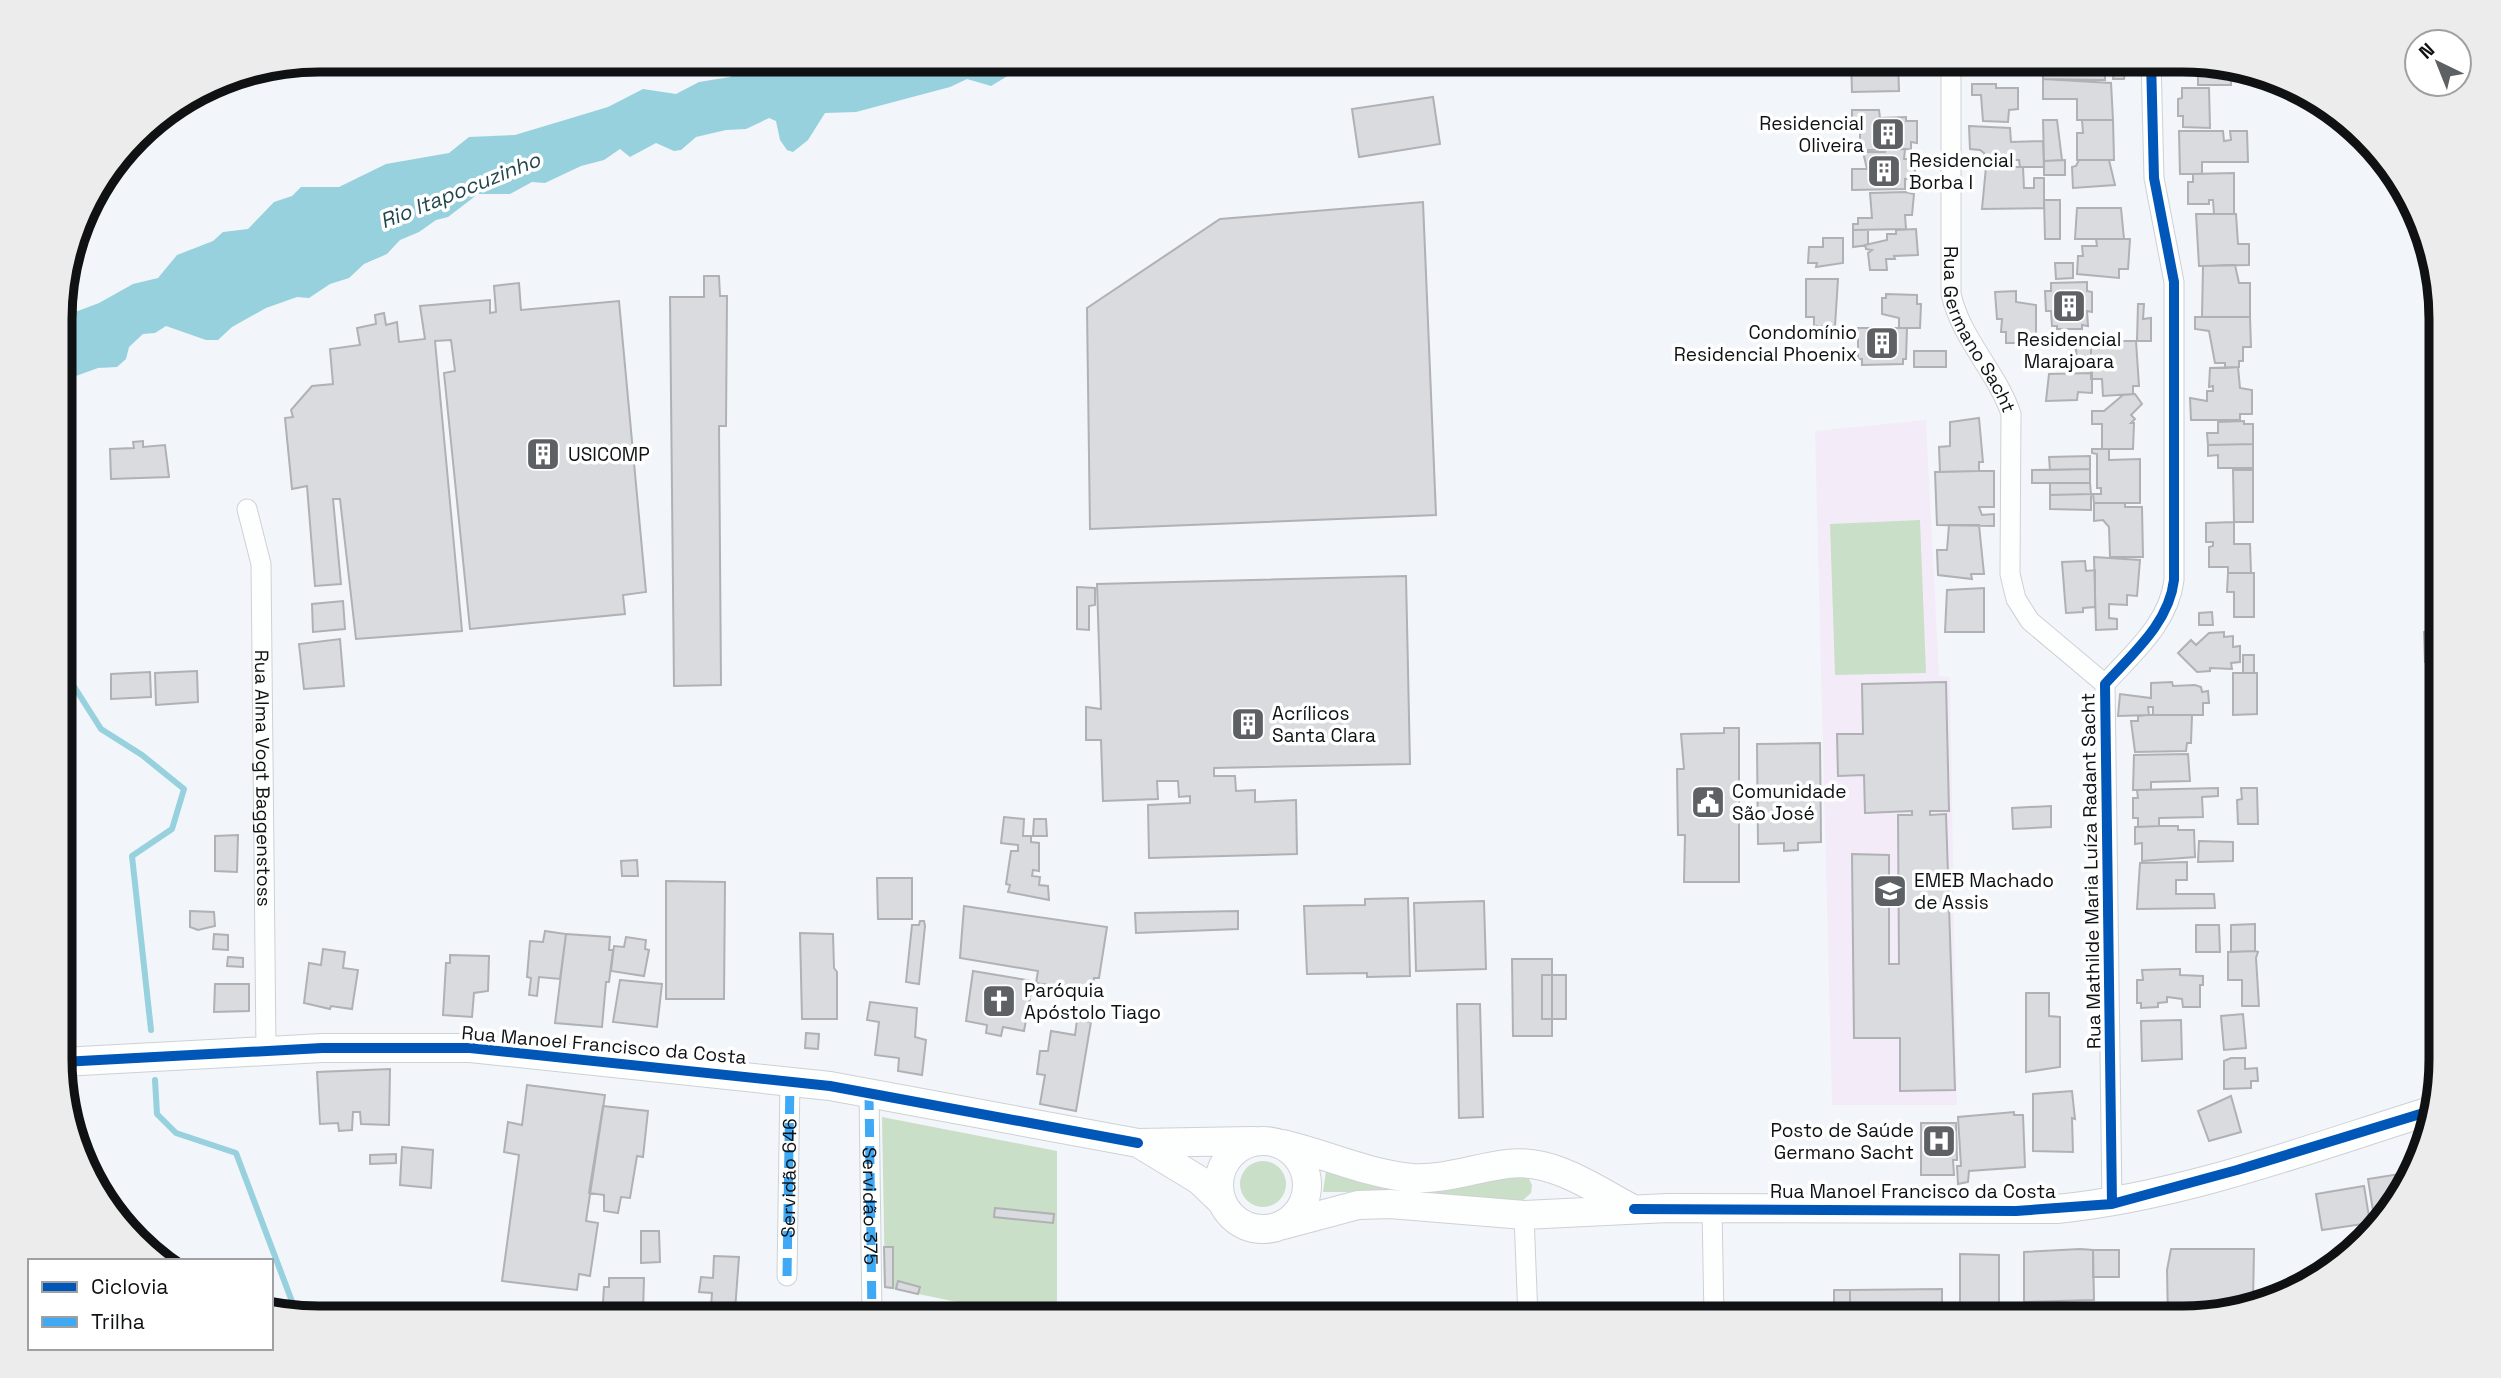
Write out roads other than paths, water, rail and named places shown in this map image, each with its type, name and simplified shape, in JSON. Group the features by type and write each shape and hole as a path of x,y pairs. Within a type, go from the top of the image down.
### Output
{"main road":[{"name":"Rua Manoel Francisco da Costa","path":"72,1061 266,1050 470,1048 790,1080 869,1092 1138,1143 1254,1141"},
{"name":"Rua Manoel Francisco da Costa","path":"1282,1144 1355,1166 1414,1178 1442,1177 1517,1163 1553,1170 1634,1209 2016,1211 2112,1204 2237,1170 2424,1113"},
{"path":"1283,1225 1299,1212 1307,1191 1302,1163 1282,1144 1254,1141 1239,1147 1228,1158 1221,1171 1219,1186 1223,1203 1230,1214 1242,1224 1256,1229 1283,1225 1358,1205 1390,1204 1536,1213 1634,1209"},
{"name":"Rua Manoel Francisco da Costa","path":"1138,1143 1199,1180 1223,1203"},
{"path":"1536,1213 1558,1192 1553,1170"}],"street":[{"name":"Rua Germano Sacht","path":"1951,72 1951,294 1955,312 2003,392 2011,414 2011,574 2016,599 2030,621 2105,684"},
{"name":"Rua Mathilde Maria Luíza Radant Sacht","path":"2112,1204 2105,684 2165,614 2172,599 2174,580 2174,282 2154,178 2151,72"},
{"name":"Rua Alma Vogt Baggenstoss","path":"247,509 261,564 266,1050"},
{"name":"Servidão 646","path":"786,1276 790,1080"},
{"name":"Servidão 375","path":"869,1092 872,1306"},
{"path":"1712,1208 1714,1306"},
{"path":"1529,1306 1536,1213"}],"water":[{"name":"Rio Itapocuzinho","path":"740,72 1014,72 991,86 967,79 950,87 856,112 825,113 808,140 793,152 787,150 780,140 776,121 769,118 746,129 726,130 696,137 681,150 674,151 656,143 630,157 620,149 604,160 581,166 545,183 532,182 510,194 478,194 448,217 436,220 419,232 400,240 387,254 364,264 349,278 330,284 309,298 297,297 266,308 232,327 218,340 206,340 166,326 155,333 143,334 129,347 126,359 117,367 98,368 72,377 72,313 99,303 133,284 158,278 177,255 213,241 223,232 248,229 274,202 292,196 301,187 339,187 386,164 449,153 469,137 515,135 608,107 643,89 676,94 699,82 730,77"}],"waterway":[{"path":"72,683 101,729 142,755 184,789 172,829 132,856 151,1030"},
{"path":"155,1080 157,1114 176,1133 236,1153 293,1305"}],"place":[{"name":"Residencial Oliveira","path":"1888,134"},
{"name":"Residencial Borba I","path":"1884,171"},
{"name":"Residencial Marajoara","path":"2069,306"},
{"name":"Condomínio Residencial Phoenix","path":"1882,343"},
{"name":"USICOMP","path":"543,454"},
{"name":"Acrílicos Santa Clara","path":"1248,724"},
{"name":"Comunidade São José","path":"1708,802"},
{"name":"EMEB Machado de Assis","path":"1890,891"},
{"name":"Paróquia Apóstolo Tiago","path":"999,1001"},
{"name":"Posto de Saúde Germano Sacht","path":"1939,1141"}]}
